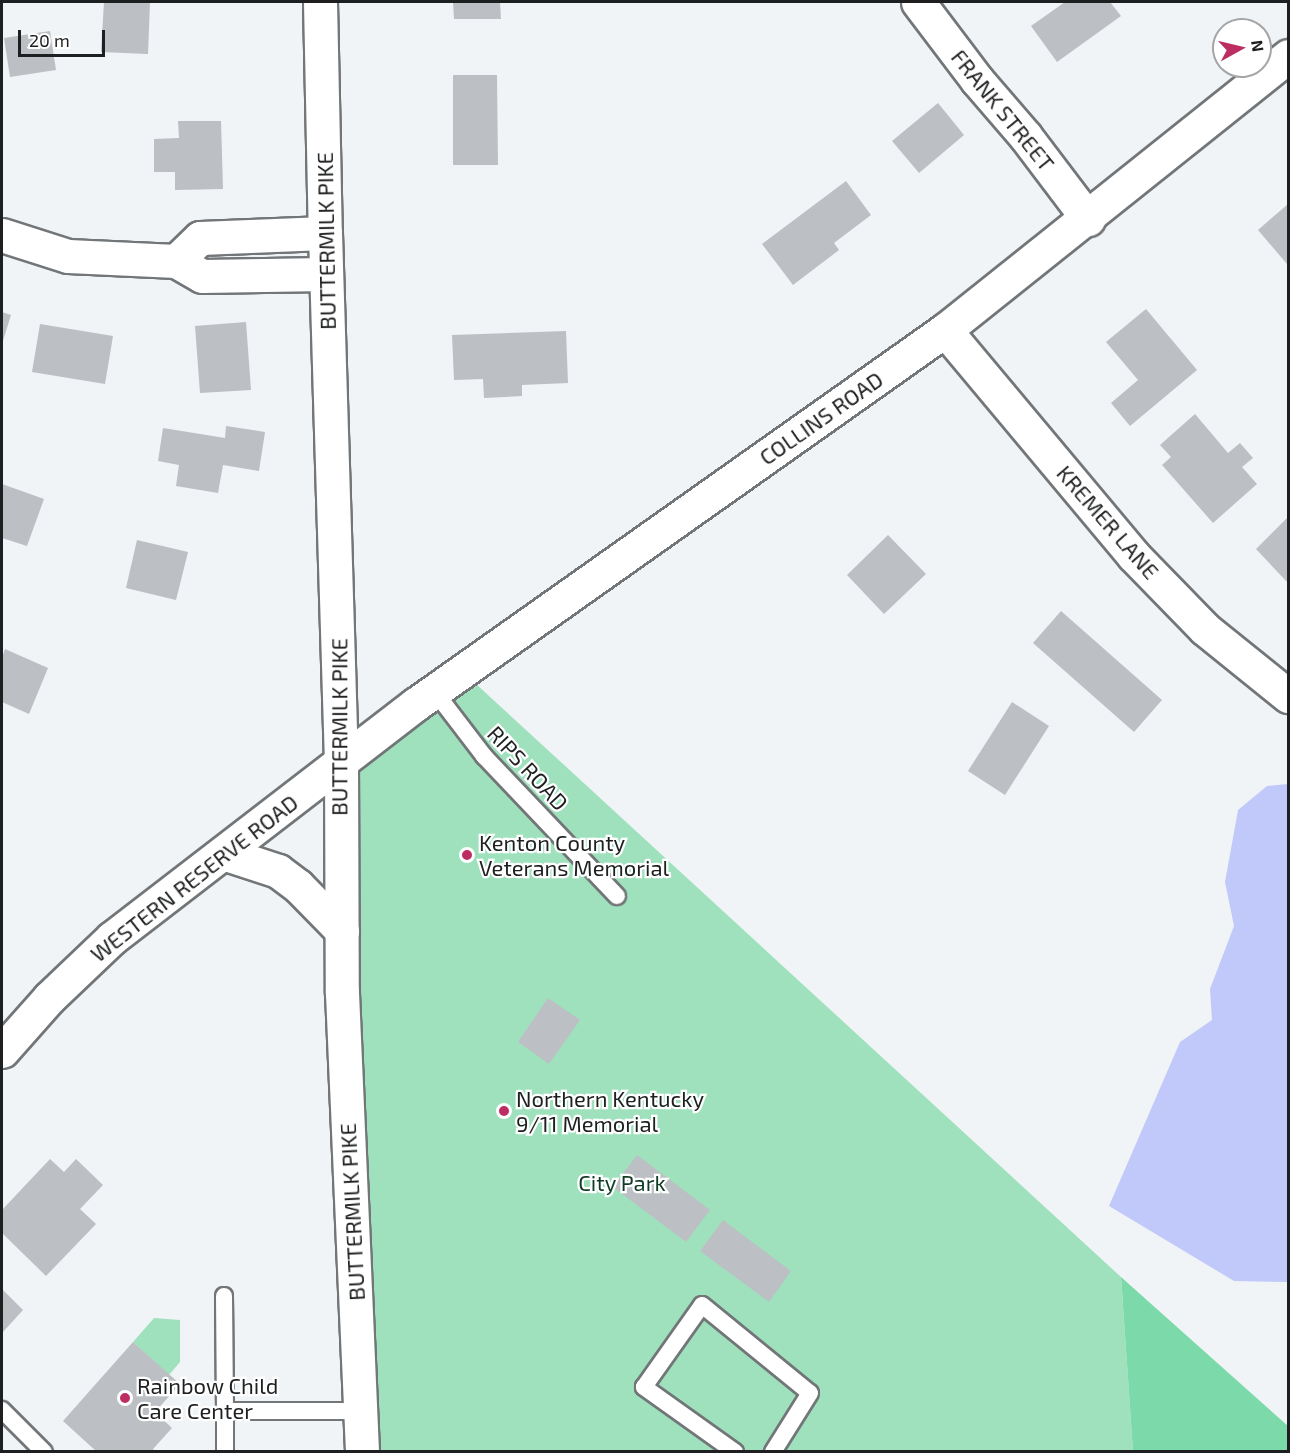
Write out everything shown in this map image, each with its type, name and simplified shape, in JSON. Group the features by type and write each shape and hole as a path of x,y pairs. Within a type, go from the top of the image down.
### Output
{"street":[{"name":"BUTTERMILK PIKE","path":"321,2 326,274 341,762 342,931 362,1452"},
{"name":"FRANK STREET","path":"918,2 1088,219"},
{"name":"COLLINS ROAD","path":"341,762 435,692 945,330 1088,219 1288,56"},
{"path":"176,261 200,238 325,233"},
{"path":"2,235 68,256 176,261 202,276 326,274"},
{"name":"KREMER LANE","path":"945,330 1133,555 1205,629 1288,696"},
{"name":"WESTERN RESERVE ROAD","path":"2,1051 49,998 112,938 341,762"},
{"path":"223,853 278,871 298,886 342,931"}],"lane":[{"name":"RIPS ROAD","path":"435,692 484,756 617,896"},
{"path":"224,1296 225,1452"},
{"path":"735,1452 644,1387 702,1305 810,1393 773,1452"},
{"path":"2,1410 44,1452"},
{"path":"225,1411 360,1411"}],"green space":[{"name":"City Park","path":"463,672 1121,1277 1133,1451 362,1451 341,762"},
{"path":"1121,1277 1288,1426 1288,1451 1133,1451"},
{"path":"154,1318 180,1320 180,1362 169,1375 133,1342"}],"water":[{"path":"1288,784 1288,1282 1234,1281 1109,1206 1180,1042 1212,1020 1210,989 1234,926 1225,882 1238,810 1267,786"}],"building":[{"path":"104,2 150,2 148,54 101,52"},
{"path":"453,2 500,2 501,19 454,19"},
{"path":"1065,2 1110,2 1121,16 1057,62 1031,26"},
{"path":"50,31 56,70 10,77 4,38"},
{"path":"453,75 497,75 498,165 453,165"},
{"path":"938,103 964,135 919,173 892,141"},
{"path":"178,121 221,121 223,189 175,190 175,172 154,172 154,139 179,138"},
{"path":"846,181 871,215 834,243 839,250 793,285 762,244"},
{"path":"1288,204 1288,263 1287,264 1258,230"},
{"path":"1146,309 1197,370 1130,426 1111,403 1138,380 1106,342"},
{"path":"2,312 11,315 2,344"},
{"path":"246,322 251,390 200,393 195,326"},
{"path":"40,324 113,336 105,384 32,372"},
{"path":"566,331 568,383 522,385 522,396 484,398 483,379 454,380 452,335"},
{"path":"1195,414 1228,453 1240,443 1253,458 1242,467 1257,484 1213,523 1162,465 1171,457 1160,445"},
{"path":"226,426 265,432 259,471 223,465 218,493 176,486 179,465 158,461 163,428 225,438"},
{"path":"2,484 44,499 27,546 2,538"},
{"path":"1288,517 1288,583 1256,549"},
{"path":"888,535 926,574 884,614 847,575"},
{"path":"137,540 188,552 176,600 126,588"},
{"path":"1061,611 1162,700 1134,732 1033,643"},
{"path":"5,649 48,668 29,714 2,702 2,658"},
{"path":"1012,702 1049,726 1005,795 968,771"},
{"path":"548,998 580,1020 549,1064 518,1042"},
{"path":"637,1155 710,1210 686,1242 613,1187"},
{"path":"50,1159 64,1172 76,1159 103,1185 80,1209 96,1224 46,1276 2,1233 2,1210"},
{"path":"723,1220 791,1271 769,1302 700,1251"},
{"path":"2,1289 23,1310 2,1333"},
{"name":"Rainbow Child Care Center","path":"133,1342 180,1384 155,1412 172,1428 153,1449 156,1452 97,1452 63,1421"}],"place":[{"name":"Kenton County Veterans Memorial","path":"467,855"},
{"name":"Northern Kentucky 9/11 Memorial","path":"504,1111"},
{"name":"Rainbow Child Care Center","path":"125,1398"}]}
